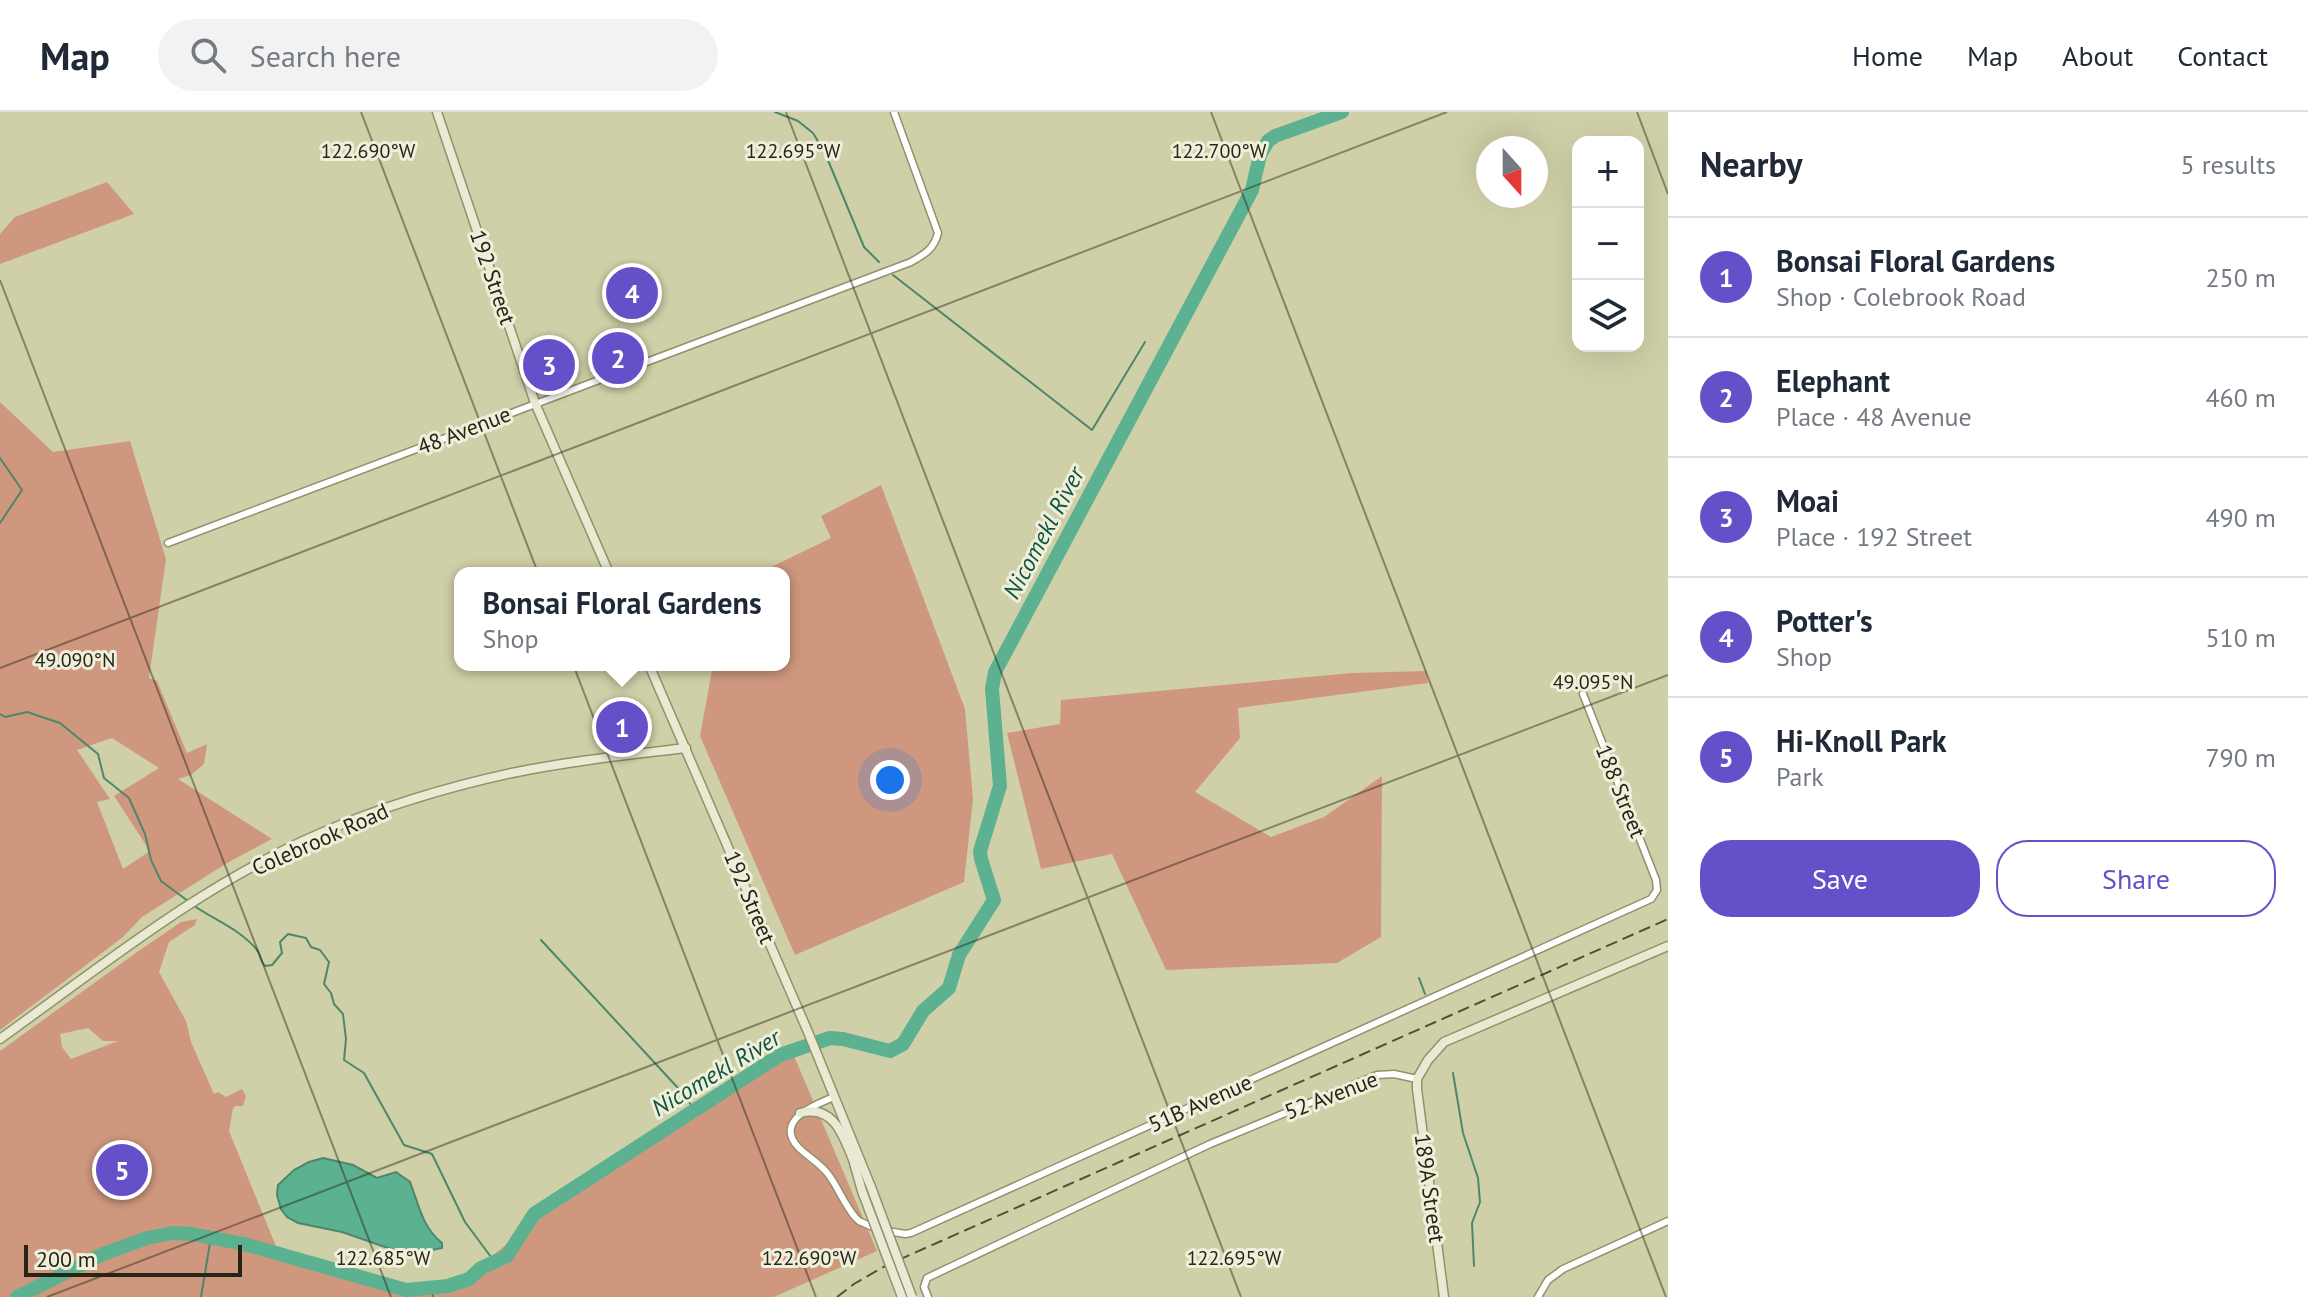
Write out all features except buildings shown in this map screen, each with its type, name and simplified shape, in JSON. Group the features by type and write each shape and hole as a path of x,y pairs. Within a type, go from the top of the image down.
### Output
{"main road":[{"name":"192 Street","path":"437,112 535,403 606,567"},
{"name":"192 Street","path":"652,671 827,1077 902,1297"},
{"name":"Colebrook Road","path":"0,1039 160,923 253,867 318,835 401,804 514,772 686,748"},
{"path":"1417,1079 1444,1042 1668,946"},
{"name":"189A Street","path":"1417,1079 1444,1297"},
{"path":"800,1113 814,1111 826,1114 840,1133 856,1167"},
{"name":"192 Street","path":"846,1131 856,1167 912,1297"}],"street":[{"name":"48 Avenue","path":"168,543 911,262 935,244 938,233 894,112"},
{"name":"188 Street","path":"1583,694 1653,870 1657,890"},
{"name":"51B Avenue","path":"800,1113 792,1126 797,1146 826,1171 855,1217 874,1228 905,1234 1651,899 1657,890"},
{"name":"52 Avenue","path":"928,1297 924,1287 927,1278 1210,1144 1377,1075 1394,1074 1417,1079"},
{"path":"800,1113 834,1097"},
{"path":"1538,1297 1554,1274 1668,1221"}],"shaded area":[{"path":"107,182 134,214 0,264 0,234 15,217"},
{"path":"0,402 53,452 130,441 166,559 149,678 157,681 187,753 207,744 204,764 191,775 178,779 272,839 227,863 142,917 123,937 0,1030","holes":["112,738 159,768 114,796 150,851 123,869 97,802 110,799 77,750"]},
{"path":"881,485 965,709 973,799 964,882 795,955 700,736 712,671 790,671 790,567 771,567 831,538 821,516"},
{"path":"1426,671 1428,683 1238,708 1240,738 1195,792 1271,837 1324,817 1382,776 1381,937 1337,963 1166,970 1112,854 1041,869 1007,733 1060,724 1061,700 1352,673"},
{"path":"197,919 195,925 169,942 159,972 186,1021 191,1042 214,1094 218,1092 226,1097 242,1089 246,1096 243,1106 233,1108 229,1131 280,1256 405,1285 433,1286 458,1281 623,1154 759,1067 794,1056 877,1251 774,1297 0,1297 0,1051 181,922","holes":["88,1028 103,1041 118,1041 71,1059 62,1047 60,1034"]},
{"path":"323,1158 353,1165 377,1178 396,1172 410,1182 425,1223 442,1243 442,1248 408,1255 342,1232 298,1223 287,1217 277,1195 278,1185 294,1170"}],"waterway":[{"path":"775,112 798,121 813,133 825,153 864,247 879,262"},
{"name":"Nicomekl River","path":"17,1297 103,1254 147,1238 173,1233 244,1244 406,1290 448,1286 469,1279 481,1268 507,1256 534,1214 780,1055 830,1038 890,1051 903,1044 923,1011 949,988 959,955 994,900 980,851 1000,786 992,689 995,672 1252,190 1260,155 1268,141 1342,112"},
{"path":"893,275 1092,430 1145,342"},
{"path":"0,458 22,490 0,523"},
{"path":"0,714 5,717 27,712 60,723 98,754 104,778 129,798 161,881 188,901"},
{"path":"193,905 243,936 257,950 265,966 272,965 282,953 280,942 288,934 306,938 311,947 320,950 329,962 324,984 343,1014 346,1039 344,1060 364,1073 404,1145 432,1154 465,1222 494,1261"},
{"path":"541,940 695,1110"},
{"path":"1419,978 1425,994"},
{"path":"1453,1073 1463,1133 1478,1178 1480,1202 1472,1223 1474,1266"},
{"path":"201,1297 211,1237"},
{"path":"433,1289 433,1297"}],"railway":[{"path":"837,1297 887,1265 1668,919"}],"place":[{"name":"Potter's","path":"632,293"},
{"name":"Elephant","path":"618,358"},
{"name":"Moai","path":"549,365"},
{"name":"Bonsai Floral Gardens","path":"622,727"},
{"name":"Hi-Knoll Park","path":"122,1170"}]}
